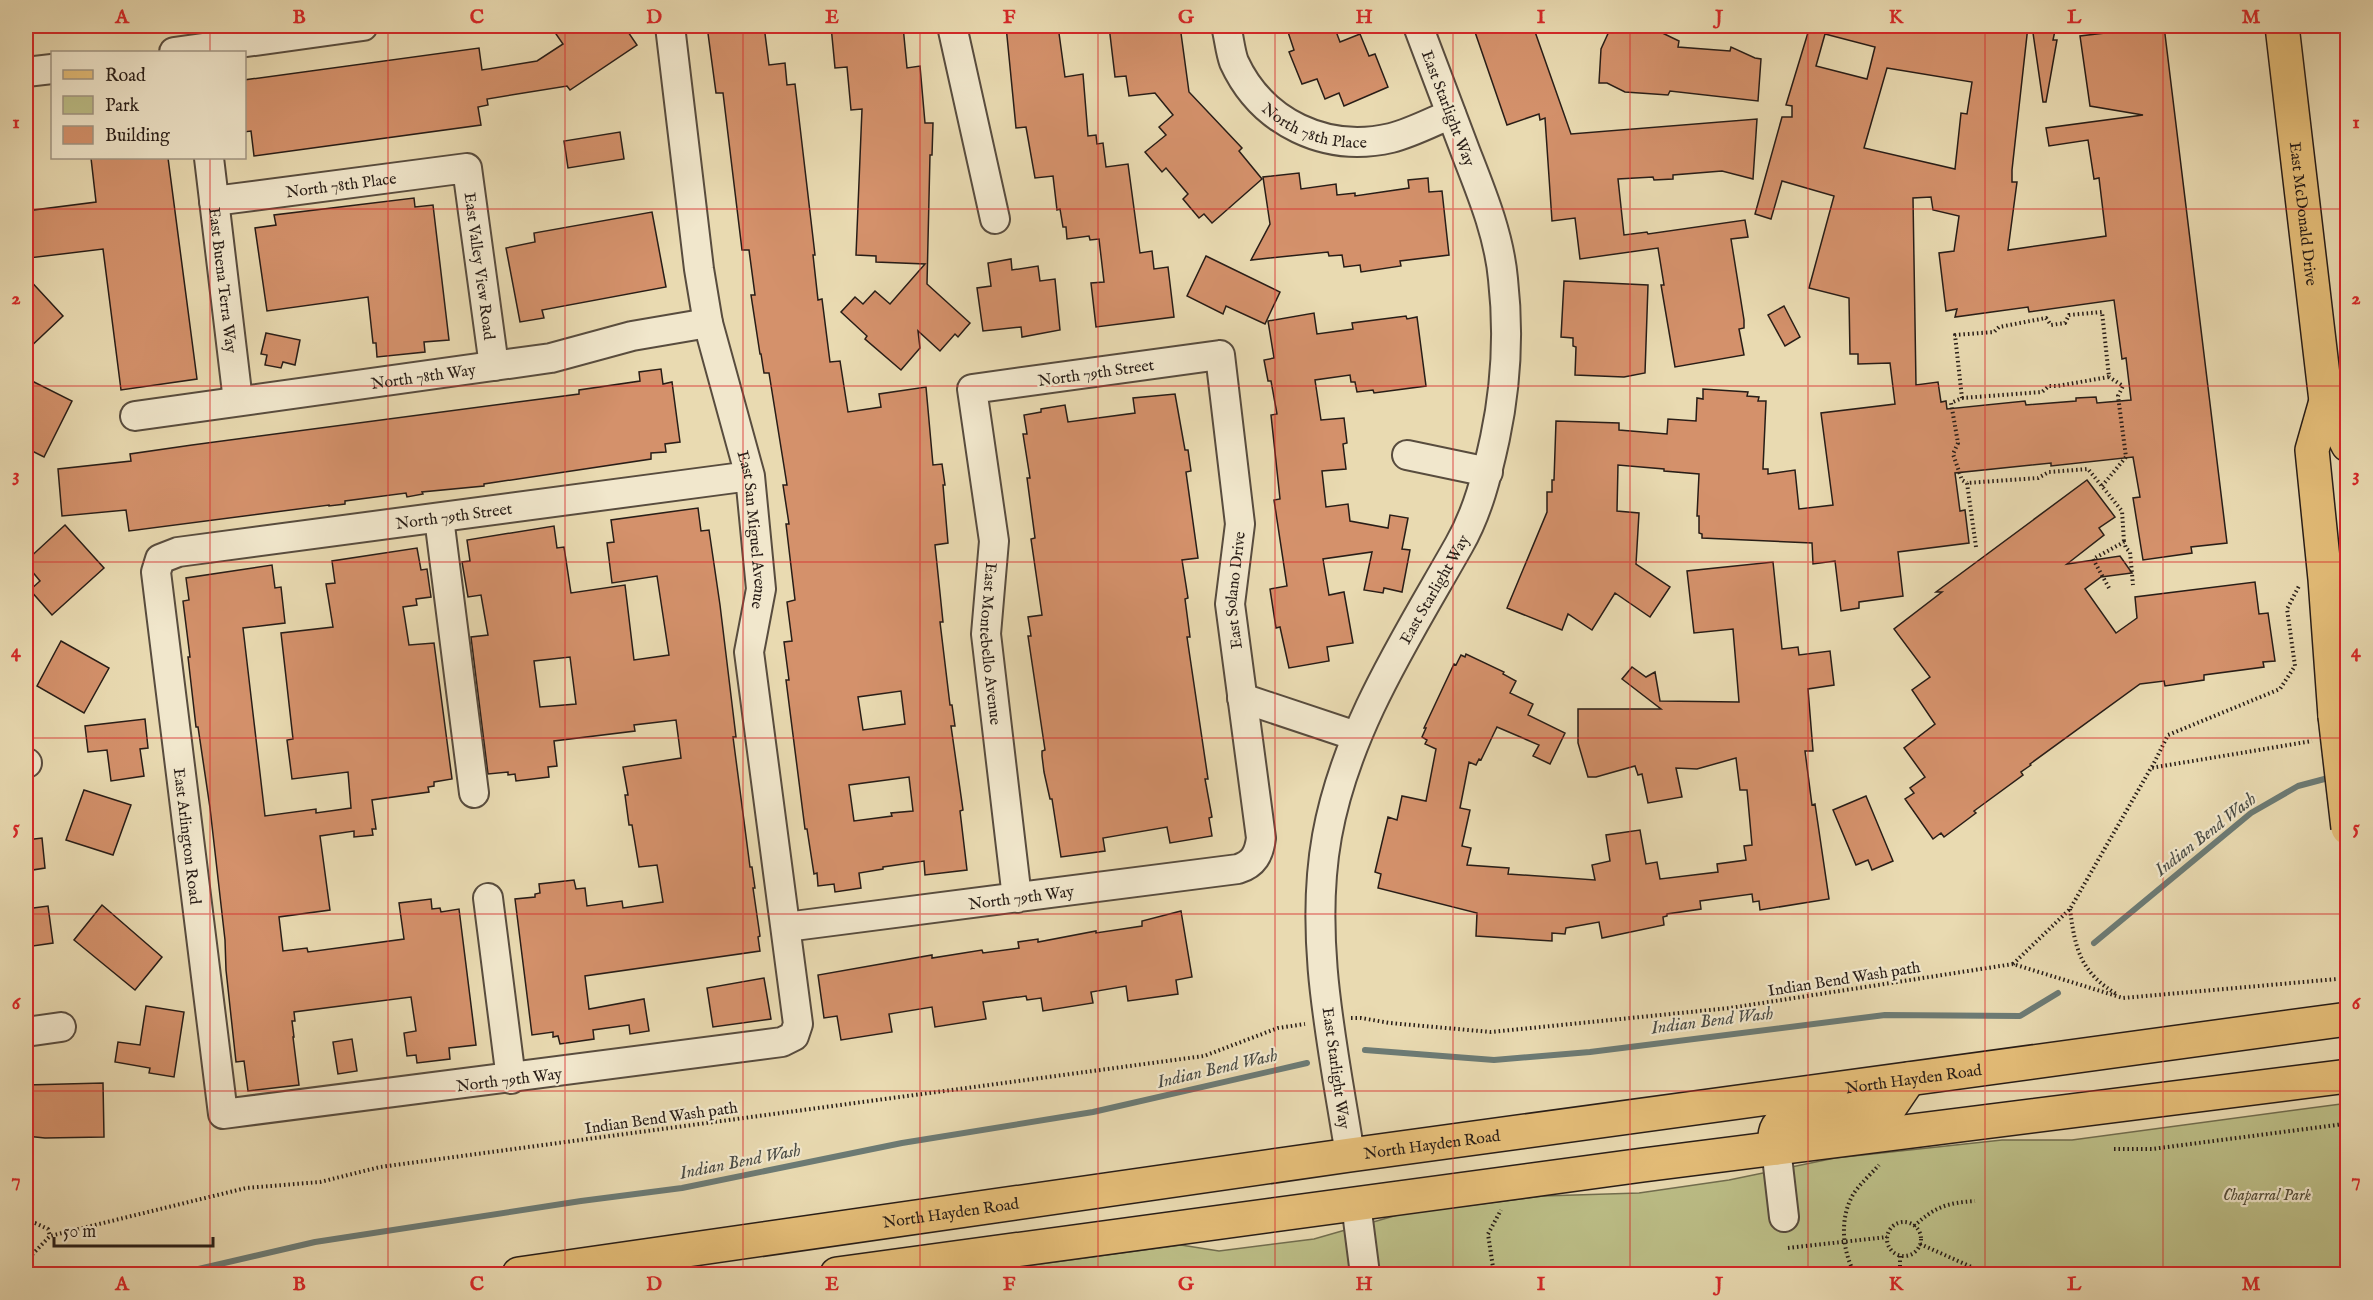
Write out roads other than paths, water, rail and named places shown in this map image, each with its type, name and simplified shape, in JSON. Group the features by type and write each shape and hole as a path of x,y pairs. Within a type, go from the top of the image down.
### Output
{"main road":[{"name":"East McDonald Drive","path":"2282,26 2326,401 2348,445"},
{"name":"East McDonald Drive","path":"2326,401 2312,450 2325,579 2332,693 2348,828"},
{"name":"North Hayden Road","path":"519,1275 1350,1155 2348,1019"},
{"path":"837,1275 1776,1148 2348,1076"},
{"path":"1776,1148 1774,1134 1777,1126 1782,1122 1890,1107 1910,1078"}],"street":[{"path":"189,45 363,26"},
{"name":"East San Miguel Avenue","path":"670,26 699,269 708,323 750,476 761,589 749,651 798,1024 794,1036"},
{"path":"952,26 995,219"},
{"name":"North 78th Place","path":"1226,26 1234,61 1252,91 1273,114 1301,131 1327,140 1363,142 1392,138 1451,114"},
{"name":"East Starlight Way","path":"1350,1155 1329,1021 1319,923 1327,837 1356,736 1402,645 1461,542 1477,507 1488,472 1502,404 1506,344 1503,277 1488,211 1418,26"},
{"path":"26,72 51,69"},
{"name":"East Buena Terra Way","path":"209,159 238,401"},
{"name":"North 78th Place","path":"214,201 467,168"},
{"name":"East Valley View Road","path":"467,168 494,366"},
{"name":"North 78th Way","path":"135,416 550,358 632,336 708,323"},
{"name":"North 79th Street","path":"972,389 1220,355"},
{"name":"East Solano Drive","path":"1220,355 1240,524 1230,604 1261,838 1260,850 1255,859"},
{"name":"East Montebello Avenue","path":"972,389 994,541 986,634 1017,898"},
{"path":"1407,455 1488,472"},
{"name":"North 79th Street","path":"160,559 178,552 750,476"},
{"path":"439,518 474,793"},
{"name":"East Arlington Road","path":"160,559 156,572 223,1114"},
{"path":"1242,698 1356,736"},
{"name":"North 79th Way","path":"786,927 1238,868 1248,866 1255,859"},
{"path":"488,898 511,1079"},
{"path":"26,1032 61,1027"},
{"name":"North 79th Way","path":"223,1114 511,1079 782,1042 794,1036"},
{"path":"1776,1148 1784,1217"},
{"path":"1356,1204 1365,1275"}],"waterway":[{"name":"Indian Bend Wash","path":"2094,943 2251,813 2298,786 2332,777"},
{"name":"Indian Bend Wash","path":"1365,1050 1494,1060 1590,1052 1885,1015 2020,1016 2058,993"},
{"name":"Indian Bend Wash","path":"177,1274 315,1242 581,1201 682,1188 902,1143 1093,1112 1307,1063"},
{"name":"Indian Bend Wash","path":"26,1273 50,1274"}],"park label":[{"name":"Chaparral Park","path":"2267,1194"}]}
